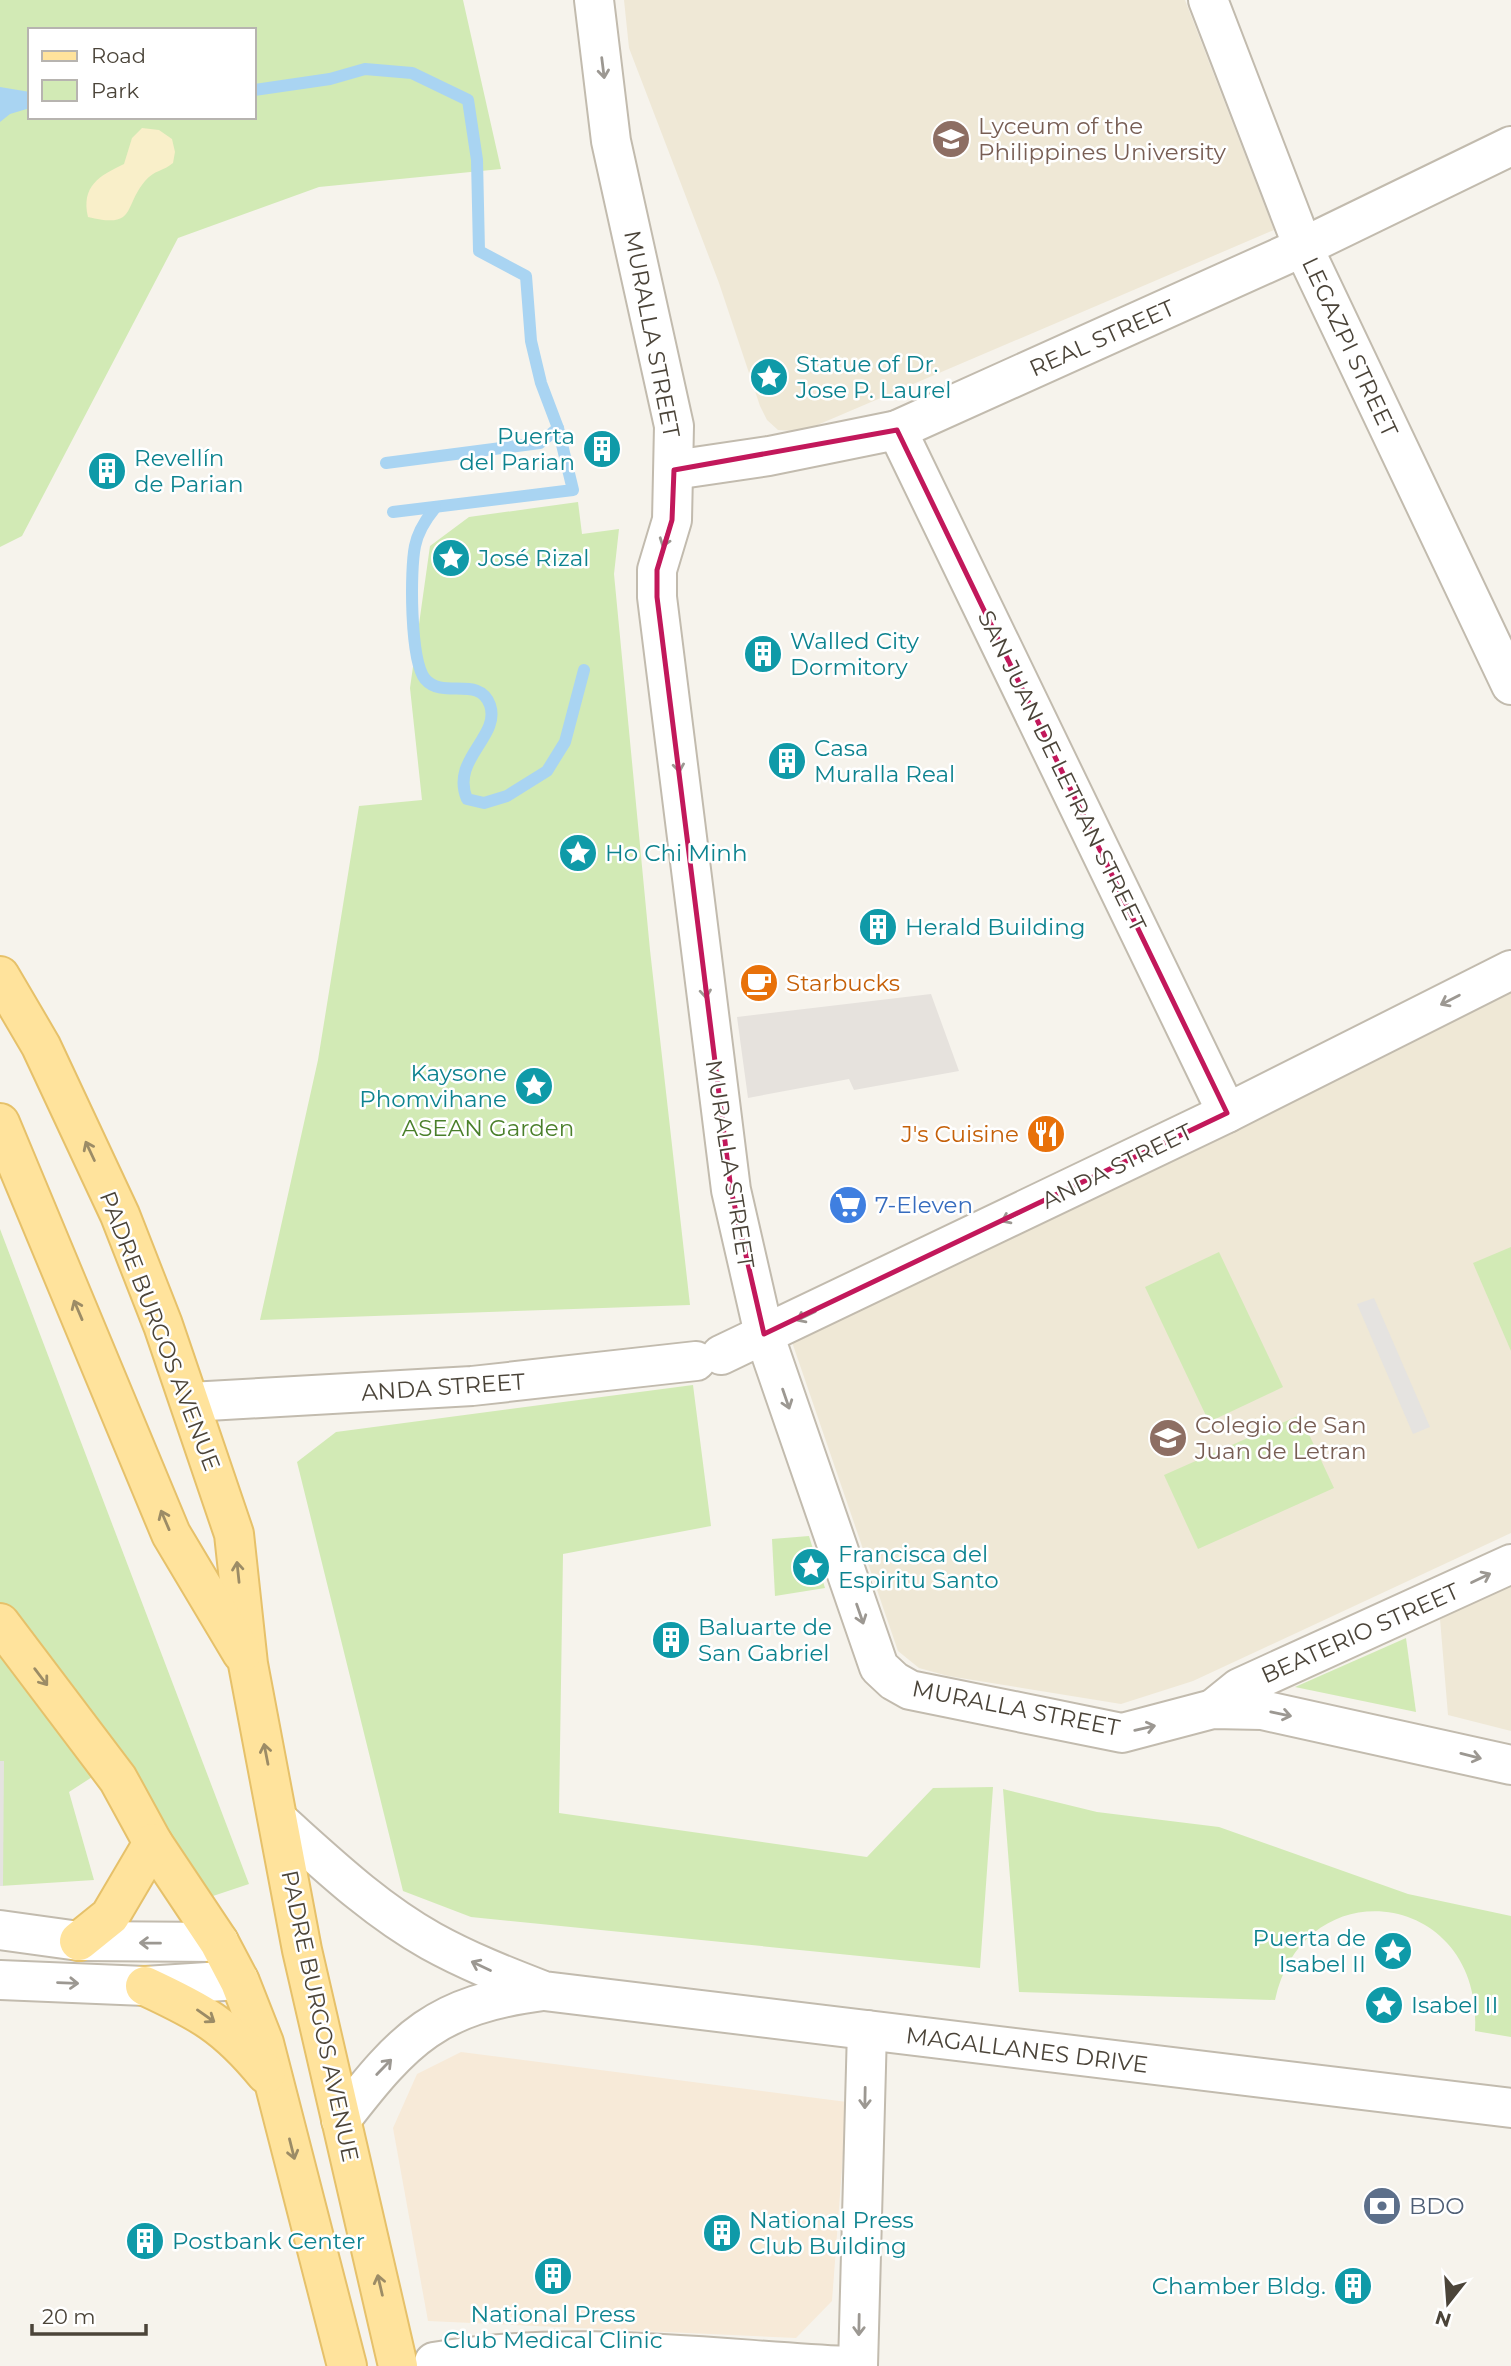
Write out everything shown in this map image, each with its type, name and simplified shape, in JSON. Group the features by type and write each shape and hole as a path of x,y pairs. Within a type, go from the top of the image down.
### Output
{"main road":[{"name":"PADRE BURGOS AVENUE","path":"0,976 41,1046 120,1215 190,1402 234,1534 248,1664 302,1950 341,2120 409,2360"},
{"name":"PADRE BURGOS AVENUE","path":"0,1124 171,1534 248,1664"},
{"path":"0,1623 118,1779 153,1843 219,1942 239,1980 264,2043 347,2364"},
{"path":"79,1941 110,1916 153,1843"},
{"path":"145,1986 200,2011 239,2040 274,2083"}],"street":[{"name":"MURALLA STREET","path":"594,0 611,141 674,426 672,520 657,570 657,597 730,1190 764,1335 879,1667 894,1682 910,1690 942,1699 1122,1733 1213,1709 1262,1710 1511,1765"},
{"name":"LEGAZPI STREET","path":"1208,0 1303,247 1511,685"},
{"name":"REAL STREET","path":"674,470 769,456 897,430 1303,247 1511,146"},
{"name":"SAN JUAN DE LETRAN STREET","path":"897,430 1227,1113"},
{"name":"ANDA STREET","path":"190,1402 472,1386 708,1358 764,1335 1227,1113 1511,970"},
{"name":"BEATERIO STREET","path":"1213,1709 1240,1688 1511,1564"},
{"name":"MAGALLANES DRIVE","path":"279,1821 377,1906 430,1940 485,1969 544,1991 1511,2108"},
{"path":"0,1930 79,1941 219,1942"},
{"path":"0,1980 145,1986 239,1980"},
{"name":"MAGALLANES DRIVE","path":"341,2120 376,2076 410,2040 450,2014 495,1997 544,1991"},
{"path":"858,2366 867,2030"},
{"path":"409,2360 567,2351 846,2366"}],"highlighted area":[{"path":"897,430 1227,1113 764,1334 731,1190 657,597 657,570 672,520 674,470"}],"shaded area":[{"name":"Lyceum of the Philippines University","path":"624,0 1185,0 1274,230 815,426 793,431 778,430 767,420 760,406 719,283 629,48"},
{"name":"Colegio de San Juan de Letran","path":"1511,992 1511,1533 1193,1681 1121,1704 948,1676 919,1668 898,1651 792,1342"},
{"path":"931,994 959,1071 854,1090 849,1079 748,1098 737,1017"},
{"path":"1374,1298 1430,1427 1413,1434 1357,1304"},
{"path":"1511,1585 1511,1731 1448,1715 1440,1619"},
{"path":"0,1761 4,1761 3,1886 0,1886"},
{"path":"461,2052 847,2102 832,2301 796,2338 428,2321 393,2128 417,2074"}],"green space":[{"path":"0,0 463,0 501,169 319,187 178,238 22,536 0,547"},
{"name":"ASEAN Garden","path":"578,502 582,534 619,529 614,574 650,950 690,1305 260,1320 318,1060 359,806 422,800 410,688 430,546 469,517"},
{"path":"0,1229 249,1884 210,1897 120,1759 69,1792 94,1880 0,1886"},
{"path":"1511,1247 1511,1351 1473,1263"},
{"path":"1219,1252 1283,1387 1209,1422 1145,1287"},
{"path":"693,1385 711,1526 563,1554 559,1813 867,1857 933,1788 993,1787 980,1968 471,1917 403,1891 297,1462 336,1432"},
{"path":"1300,1415 1334,1488 1198,1549 1164,1475"},
{"path":"809,1536 825,1588 775,1596 772,1539"},
{"path":"1406,1638 1416,1712 1295,1687"},
{"path":"1003,1789 1097,1812 1219,1827 1408,1894 1511,1916 1511,2037 1475,2031 1470,1984 1451,1948 1423,1924 1389,1912 1353,1914 1320,1928 1292,1957 1275,2000 1019,1992"}],"sand":[{"path":"142,128 159,130 172,139 175,152 173,163 145,181 122,218 104,220 88,217 87,197 94,183 124,164 132,138"}],"water":[{"path":"0,87 28,92 28,109 10,114 0,122"}],"waterway":[{"path":"256,90 330,79 365,69 412,73 468,100 477,160 479,251 526,276 531,341 541,383 558,428 573,490 393,512"},
{"path":"386,463 540,443 558,428"},
{"path":"435,508 418,535 415,546 412,594 416,654 425,679 433,685 478,691 490,705 489,728 465,772 467,799 484,803 507,796 547,771 565,742 584,670"}],"place":[{"name":"Lyceum of the Philippines University","path":"951,139"},
{"name":"Statue of Dr. Jose P. Laurel","path":"769,377"},
{"name":"Puerta del Parian","path":"602,449"},
{"name":"Revellín de Parian","path":"107,471"},
{"name":"José Rizal","path":"451,558"},
{"name":"Walled City Dormitory","path":"763,654"},
{"name":"Casa Muralla Real","path":"787,761"},
{"name":"Ho Chi Minh","path":"578,853"},
{"name":"Herald Building","path":"878,927"},
{"name":"Starbucks","path":"759,983"},
{"name":"Kaysone Phomvihane","path":"534,1086"},
{"name":"J's Cuisine","path":"1046,1134"},
{"name":"7-Eleven","path":"848,1205"},
{"name":"Colegio de San Juan de Letran","path":"1168,1438"},
{"name":"Francisca del Espiritu Santo","path":"811,1567"},
{"name":"Baluarte de San Gabriel","path":"671,1640"},
{"name":"Puerta de Isabel II","path":"1393,1951"},
{"name":"Isabel II","path":"1384,2005"},
{"name":"BDO","path":"1382,2206"},
{"name":"National Press Club Building","path":"722,2233"},
{"name":"Postbank Center","path":"145,2241"},
{"name":"National Press Club Medical Clinic","path":"553,2276"},
{"name":"Chamber Bldg.","path":"1353,2286"}]}
